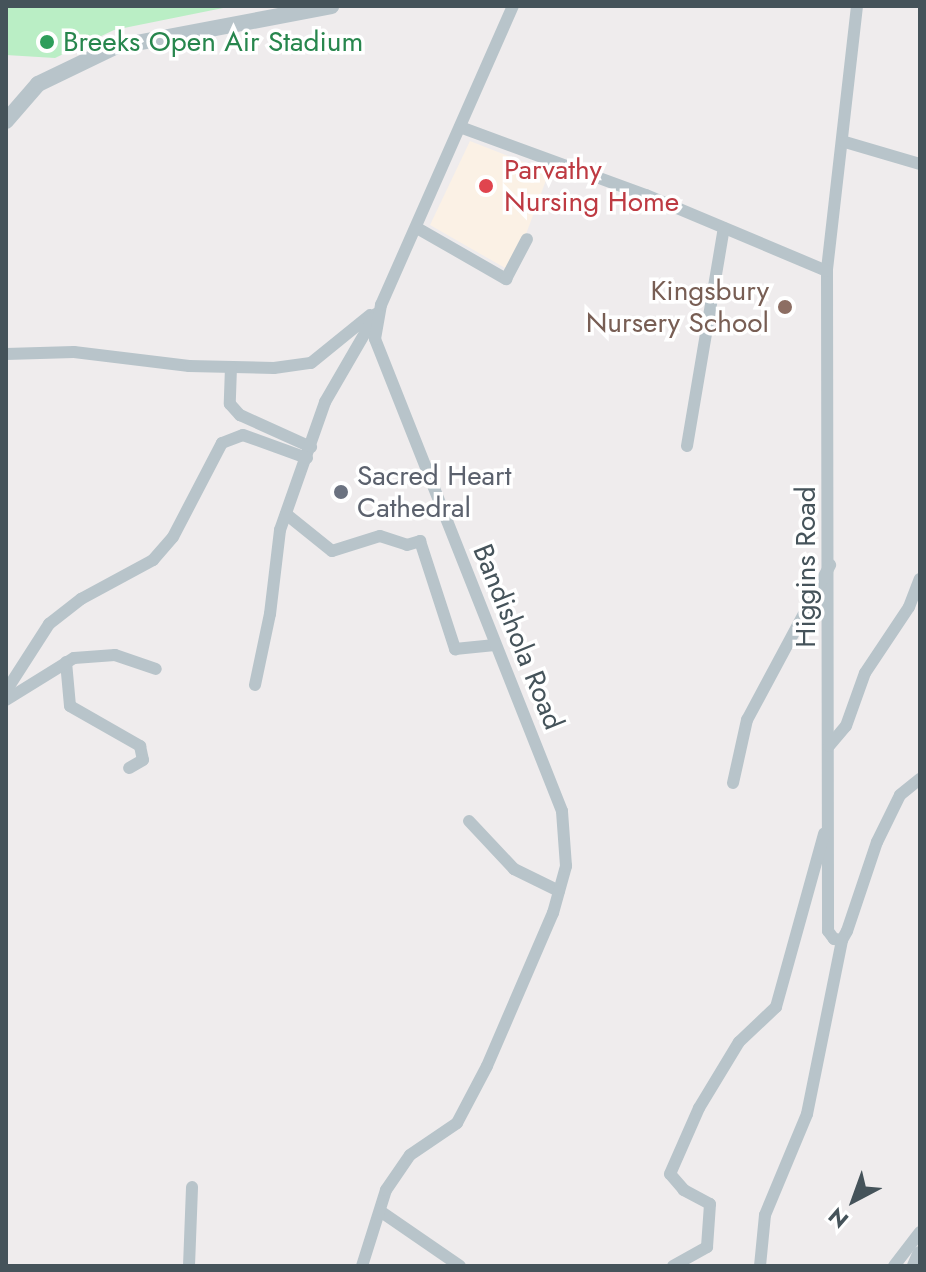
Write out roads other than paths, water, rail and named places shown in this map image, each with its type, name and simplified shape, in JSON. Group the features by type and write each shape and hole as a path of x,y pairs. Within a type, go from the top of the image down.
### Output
{"street":[{"path":"6,121 38,84 115,47 331,6"},
{"name":"Bandishola Road","path":"362,1266 386,1190 410,1155 457,1123 487,1066 559,891 566,866 562,811 375,339 381,305 513,6"},
{"name":"Higgins Road","path":"842,940 828,931 831,562 827,271 845,142 857,6"},
{"path":"460,127 724,228 827,271"},
{"path":"845,142 920,164"},
{"path":"417,228 506,279 527,239"},
{"path":"687,446 724,228"},
{"path":"6,354 74,352 231,367 311,363 381,305"},
{"path":"255,685 286,514 325,402 381,305"},
{"path":"231,367 230,404 240,415 309,452"},
{"path":"6,691 49,624 81,599 153,560 173,537 222,443 243,435 309,452"},
{"path":"286,514 332,551 380,536 407,545 420,541 455,649 495,645"},
{"path":"733,783 747,720 831,562"},
{"path":"829,746 846,726 865,673 909,607 920,579"},
{"path":"6,700 66,662 115,655 156,669"},
{"path":"66,662 70,706 140,746 143,760 129,768"},
{"path":"760,1266 765,1215 807,1114 842,940 877,842 900,795 920,779"},
{"path":"673,1266 707,1247 710,1204 684,1190 670,1174 699,1108 739,1042 776,1007 829,819"},
{"path":"469,821 514,869 559,891"},
{"path":"189,1266 192,1187"},
{"path":"380,1211 460,1266"},
{"path":"894,1266 920,1232"},
{"path":"915,1266 920,1254"}],"place":[{"name":"Breeks Open Air Stadium","path":"47,42"},
{"name":"Parvathy Nursing Home","path":"486,186"},
{"name":"Kingsbury Nursery School","path":"785,307"},
{"name":"Sacred Heart Cathedral","path":"341,492"}]}
